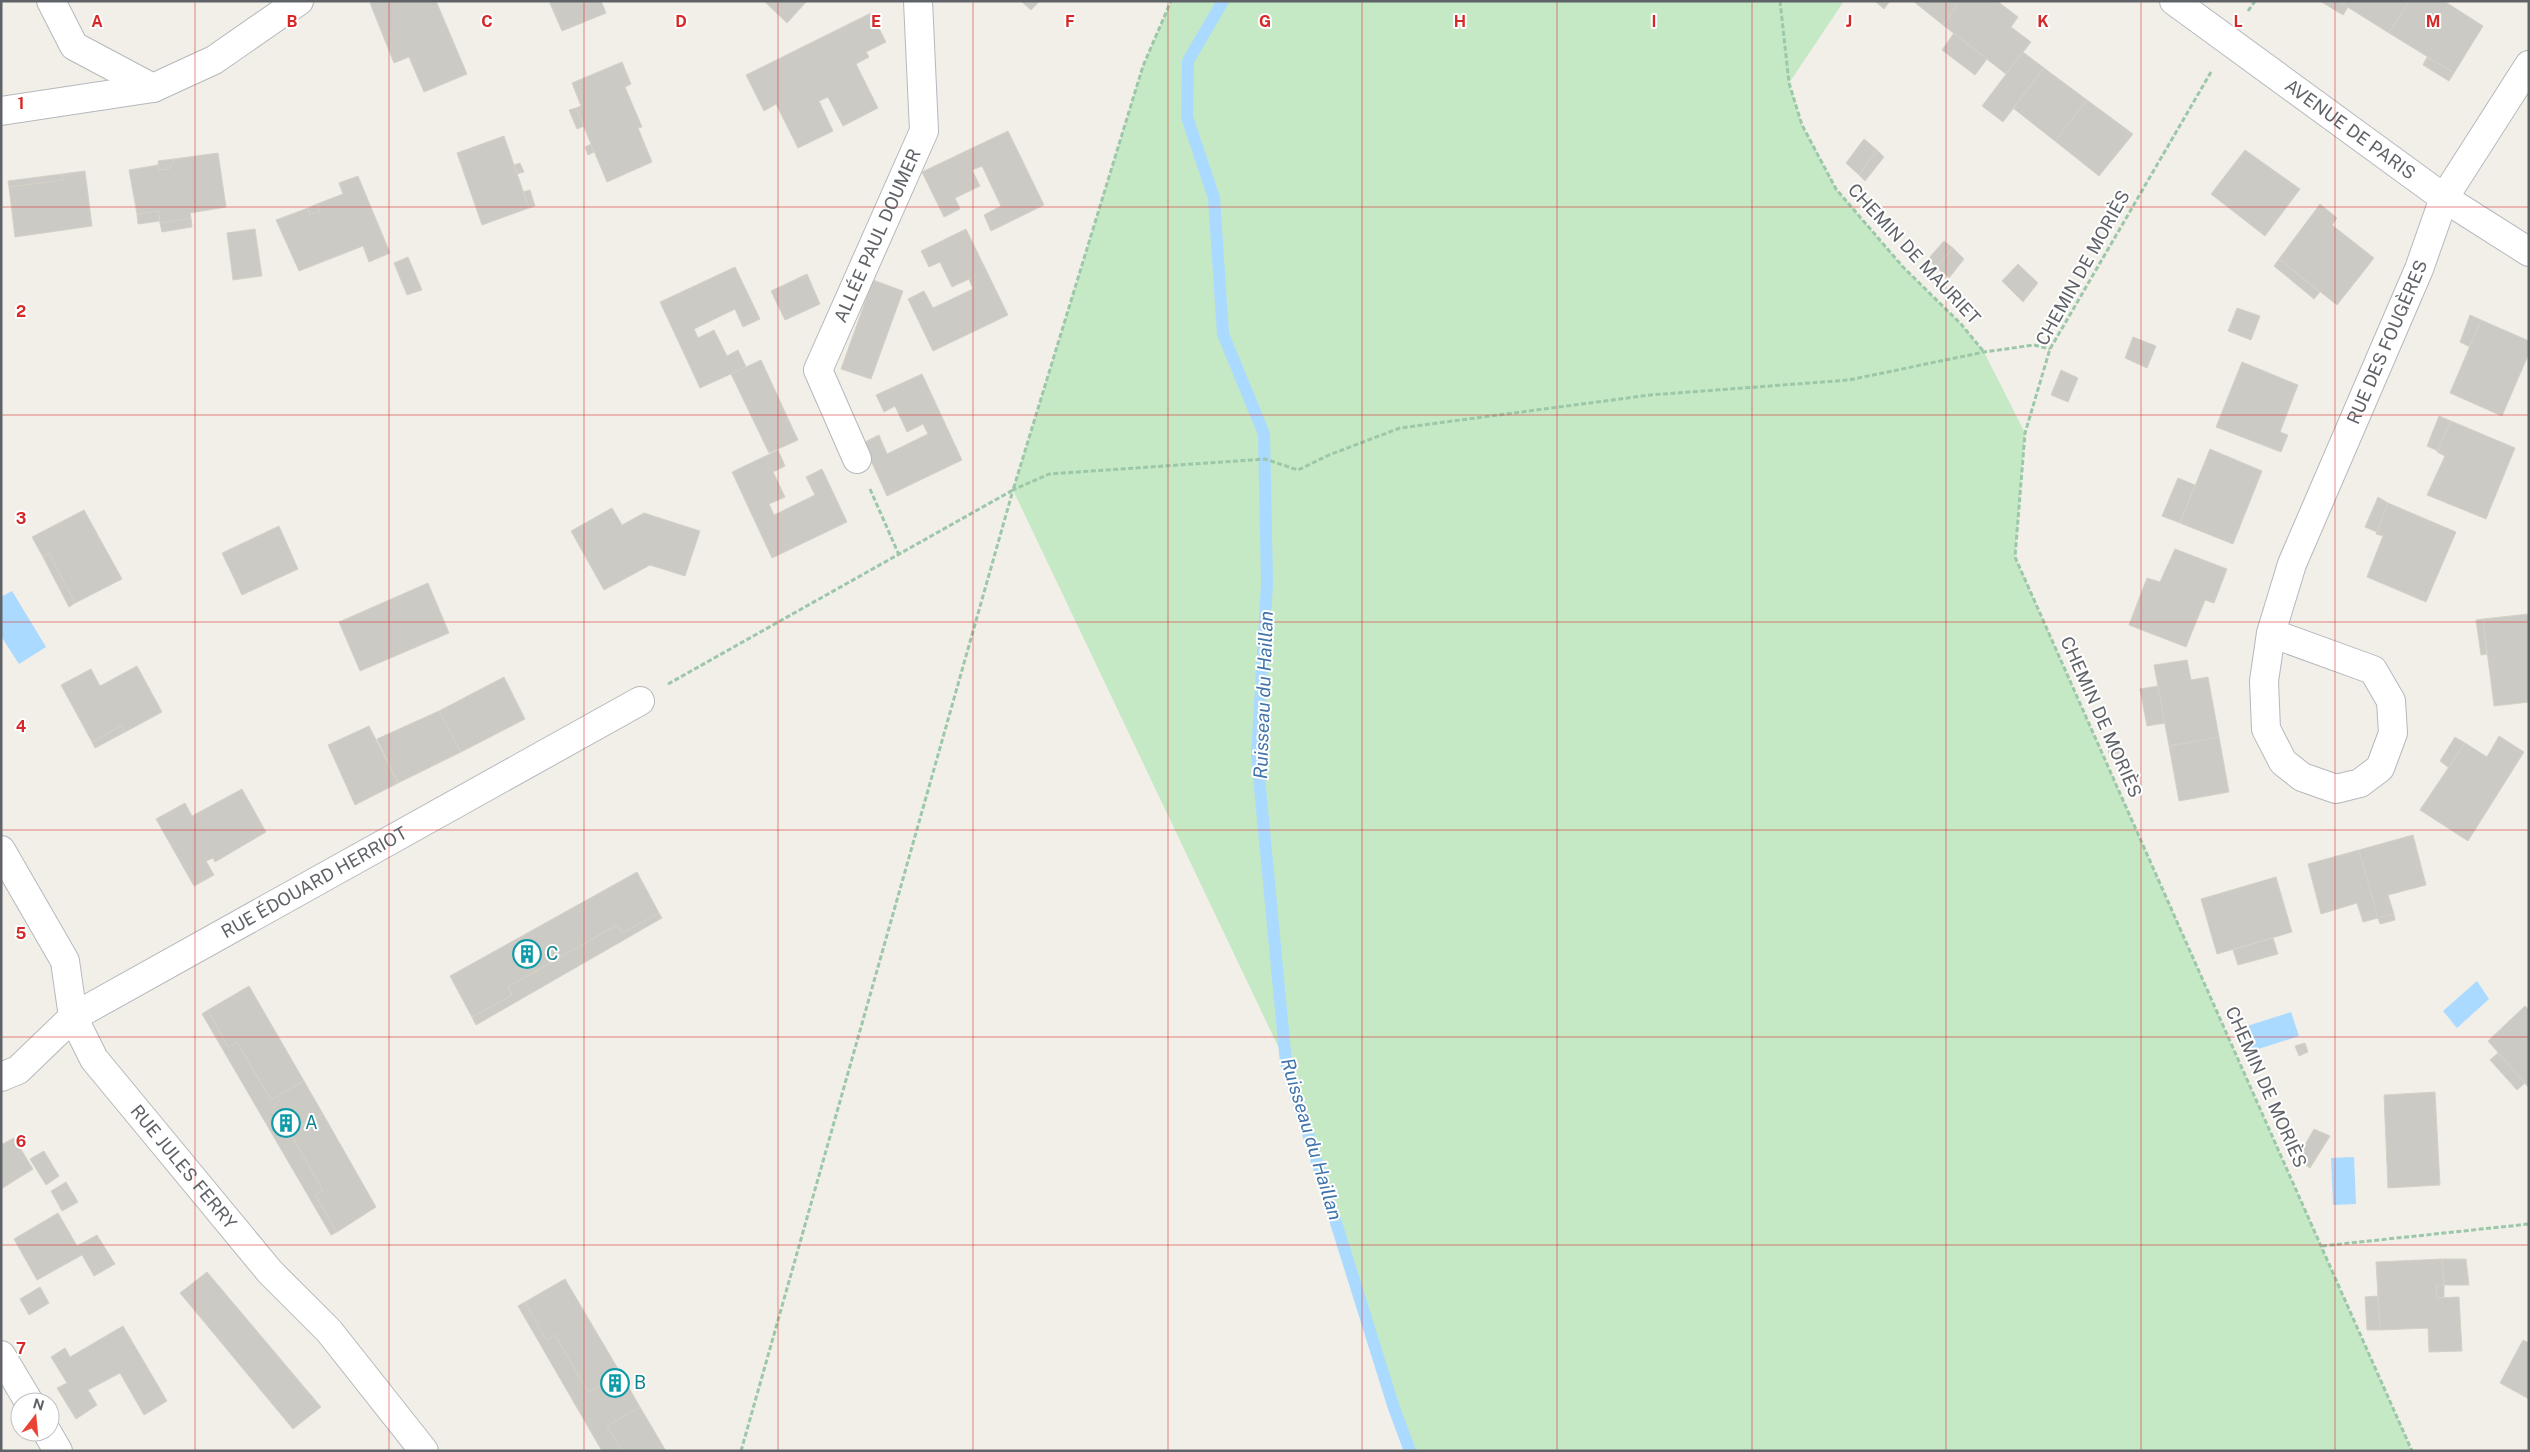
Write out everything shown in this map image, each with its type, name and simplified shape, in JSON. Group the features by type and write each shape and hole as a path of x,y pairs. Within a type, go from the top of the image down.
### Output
{"street":[{"path":"51,1 74,46 153,88"},
{"path":"1,111 153,88 214,60 299,1"},
{"name":"ALLÉE PAUL DOUMER","path":"857,459 818,370 924,131 918,1"},
{"name":"AVENUE DE PARIS","path":"2174,1 2444,198 2529,252"},
{"name":"RUE DES FOUGÈRES","path":"2271,633 2374,670 2391,701 2393,733 2380,768 2360,783 2336,789 2302,777 2283,762 2266,729 2264,681 2271,633 2292,564 2419,269 2444,198 2529,64"},
{"name":"RUE ÉDOUARD HERRIOT","path":"1,1077 18,1070 73,1017 640,700"},
{"name":"RUE JULES FERRY","path":"1,850 65,961 73,1017 94,1059 270,1272 328,1331 424,1451"},
{"path":"1,1355 23,1392"}],"path":[{"path":"742,1451 1013,490 1143,66 1171,1"},
{"name":"CHEMIN DE MAURIET","path":"1780,1 1789,83 1802,125 1836,189 1903,267 1961,324 1984,352"},
{"name":"CHEMIN DE MORIÈS","path":"2255,1 2050,350 2025,433 2015,557 2412,1451"},
{"path":"640,700 1013,490 1049,474 1264,459 1298,470 1329,455 1400,428 1650,395 1849,380 1984,352 2034,345 2050,350"},
{"path":"857,459 899,555"},
{"path":"2322,1246 2529,1224"}],"green space":[{"path":"1171,1 1844,1 1789,83 1802,125 1836,189 1903,267 1961,324 1984,352 2025,433 2015,557 2412,1451 1410,1451 1394,1408 1286,1063 1013,490 1143,66"}],"water":[{"path":"12,591 46,647 19,664 1,636 1,597"},
{"path":"2477,981 2489,999 2457,1028 2443,1011"},
{"path":"2291,1012 2299,1036 2252,1051 2244,1027"},
{"path":"2354,1157 2356,1204 2333,1205 2331,1158"}],"building":[{"path":"376,1 436,1 467,74 424,92 409,57 394,63 370,3"},
{"path":"549,1 601,1 606,13 562,31"},
{"path":"764,1 807,1 787,23"},
{"path":"1021,1 1040,1 1031,10"},
{"path":"1875,1 1890,1 1884,9"},
{"path":"1913,1 1960,1 1943,25"},
{"path":"1960,1 1997,1 2018,17 2011,27 2031,42 2006,74 1943,25"},
{"path":"2320,1 2338,1 2348,7 2343,15"},
{"path":"2338,1 2409,1 2389,33"},
{"path":"2409,1 2444,1 2483,26 2454,73 2389,33"},
{"path":"871,13 886,42 866,52 869,57 856,64 878,108 843,126 828,97 819,101 833,131 798,148 776,104 764,111 746,75"},
{"path":"1954,33 1987,59 1975,75 1942,50"},
{"path":"2023,52 2044,68 2003,122 1982,106"},
{"path":"2427,57 2454,73 2449,81 2423,65"},
{"path":"622,62 631,84 625,87 642,127 638,128 652,162 607,182 576,108 581,106 572,83"},
{"path":"2044,68 2087,100 2055,141 2013,108"},
{"path":"2087,100 2133,134 2099,176 2055,141"},
{"path":"576,108 584,126 577,129 569,110"},
{"path":"1008,131 1044,205 991,231 984,215 1001,206 982,166 972,170 980,186 955,198 960,209 944,217 922,172"},
{"path":"504,136 529,208 482,225 457,153"},
{"path":"1864,139 1877,150 1859,175 1846,163"},
{"path":"591,144 594,152 588,155 585,147"},
{"path":"1877,150 1884,157 1865,181 1859,175"},
{"path":"2245,150 2300,189 2265,236 2211,194"},
{"path":"218,153 226,207 190,213 191,218 160,223 158,211 137,214 129,170 158,165 159,170 169,169 174,159"},
{"path":"174,159 169,169 159,170 158,161"},
{"path":"520,163 524,172 517,174 514,165"},
{"path":"85,171 92,226 15,237 9,187 63,180 62,174"},
{"path":"62,174 63,180 9,187 8,181"},
{"path":"358,176 390,253 369,262 363,246 299,271 276,220 308,208 310,215 320,211 317,204 343,194 339,183"},
{"path":"530,190 535,206 529,208 523,192"},
{"path":"317,204 320,211 310,215 308,208"},
{"path":"2320,204 2337,218 2332,225 2374,258 2337,305 2279,259"},
{"path":"158,211 160,221 138,224 137,214"},
{"path":"191,218 192,227 162,232 160,223"},
{"path":"255,229 262,276 233,280 227,233"},
{"path":"966,229 1008,315 933,351 908,299 924,291 933,308 973,289 969,279 952,287 940,262 929,267 921,251"},
{"path":"1944,241 1953,248 1936,267 1928,259"},
{"path":"1953,248 1964,259 1949,278 1936,267"},
{"path":"408,257 422,290 407,295 394,263"},
{"path":"2279,259 2320,292 2314,299 2274,266"},
{"path":"2018,264 2038,283 2023,302 2002,281"},
{"path":"735,267 760,319 743,327 735,309 694,329 698,338 714,330 727,356 738,350 746,367 700,388 660,302"},
{"path":"807,274 820,304 785,320 771,291"},
{"path":"873,280 903,291 871,379 841,369"},
{"path":"2237,308 2260,316 2251,340 2228,331"},
{"path":"2470,315 2481,320 2470,347 2460,342"},
{"path":"2481,320 2529,341 2529,353 2502,416 2450,393"},
{"path":"2133,337 2156,346 2147,368 2125,358"},
{"path":"761,360 798,440 769,453 731,374"},
{"path":"2242,362 2298,385 2280,432 2288,435 2281,452 2216,427"},
{"path":"2061,370 2078,378 2068,402 2051,395"},
{"path":"922,374 962,460 887,496 863,443 879,435 887,454 928,434 923,424 907,432 895,406 884,412 876,395"},
{"path":"2439,416 2451,421 2438,451 2427,446"},
{"path":"2451,421 2515,448 2486,519 2427,495 2445,456 2437,452"},
{"path":"2210,449 2262,471 2233,544 2180,523"},
{"path":"778,450 785,466 773,472 785,497 769,504 774,515 815,495 806,477 822,469 847,522 772,558 732,472"},
{"path":"2178,478 2195,485 2180,523 2162,516"},
{"path":"2378,497 2388,503 2377,532 2365,527"},
{"path":"2388,503 2456,532 2426,602 2367,577 2383,536 2376,534"},
{"path":"612,508 622,525 644,513 700,531 685,576 650,565 604,590 571,531"},
{"path":"84,510 122,579 75,603 49,553 43,557 32,537"},
{"path":"279,526 298,569 242,595 222,553"},
{"path":"2175,549 2227,569 2214,603 2205,600 2186,647 2129,625 2147,578 2160,582"},
{"path":"49,553 75,603 69,607 43,557"},
{"path":"428,583 449,633 360,671 339,622"},
{"path":"2529,614 2529,702 2494,706 2483,619"},
{"path":"2483,619 2487,654 2481,655 2476,620"},
{"path":"2187,660 2191,680 2208,677 2219,737 2169,746 2154,665"},
{"path":"137,666 162,712 125,732 121,726 92,742 61,685 91,669 100,686"},
{"path":"504,677 525,719 461,752 439,711"},
{"path":"2158,686 2165,723 2147,726 2140,689"},
{"path":"439,711 461,752 398,783 377,739"},
{"path":"121,726 125,732 95,748 92,742"},
{"path":"369,726 398,783 355,805 328,745"},
{"path":"2499,736 2524,752 2468,841 2420,810 2465,743 2487,757"},
{"path":"2219,737 2229,792 2179,801 2169,746"},
{"path":"2455,737 2465,743 2449,768 2440,761"},
{"path":"2117,742 2119,753 2109,754 2107,743"},
{"path":"242,789 266,832 215,862 213,858 206,861 214,875 194,886 156,819 185,803 192,816"},
{"path":"2413,835 2426,885 2388,895 2394,914 2378,918 2359,850"},
{"path":"2359,850 2378,918 2363,922 2357,903 2321,914 2308,864"},
{"name":"C","path":"637,872 659,913 622,933 617,925 508,987 512,995 472,1017 450,976"},
{"path":"2276,877 2292,932 2217,954 2201,899"},
{"path":"659,913 662,918 476,1025 472,1017 512,995 508,987 617,925 622,933"},
{"path":"2394,914 2395,920 2380,924 2378,918"},
{"path":"2273,938 2278,954 2238,965 2233,950"},
{"path":"249,986 304,1081 271,1100 237,1042 228,1047 208,1010"},
{"path":"2525,1006 2529,1010 2529,1088 2488,1041"},
{"name":"A","path":"208,1010 228,1047 237,1042 271,1100 304,1081 323,1114 290,1132 323,1191 315,1195 337,1232 331,1235 202,1014"},
{"path":"2305,1043 2308,1052 2299,1056 2295,1046"},
{"path":"2498,1053 2525,1083 2517,1090 2490,1060"},
{"path":"2435,1092 2440,1185 2388,1188 2384,1095"},
{"path":"323,1114 376,1207 337,1232 315,1195 323,1191 290,1132"},
{"path":"2314,1129 2330,1136 2310,1168 2297,1159"},
{"path":"14,1138 33,1169 1,1189 1,1145"},
{"path":"44,1151 59,1176 46,1185 30,1159"},
{"path":"66,1182 78,1202 62,1211 51,1191"},
{"path":"58,1213 77,1246 97,1235 115,1264 94,1276 82,1255 37,1280 14,1239"},
{"path":"2442,1259 2444,1285 2436,1286 2437,1298 2459,1297 2462,1351 2429,1352 2428,1328 2380,1330 2376,1262"},
{"path":"2442,1259 2466,1259 2469,1285 2444,1285"},
{"path":"207,1272 321,1407 293,1429 180,1293"},
{"path":"565,1279 621,1374 588,1392 555,1335 546,1340 525,1302"},
{"path":"2444,1285 2444,1298 2437,1298 2436,1286"},
{"path":"40,1287 49,1303 29,1315 20,1299"},
{"path":"2378,1296 2380,1330 2367,1330 2365,1297"},
{"name":"B","path":"525,1302 546,1340 555,1335 588,1392 621,1374 640,1407 607,1426 622,1451 602,1451 518,1306"},
{"path":"123,1326 167,1401 144,1415 120,1373 88,1390 97,1405 76,1419 57,1388 67,1383 51,1357 65,1348 70,1357"},
{"path":"2523,1340 2529,1343 2529,1399 2500,1383"},
{"path":"640,1407 666,1451 622,1451 607,1426"}],"waterway":[{"name":"Ruisseau du Haillan","path":"1223,1 1188,61 1187,117 1214,198 1223,334 1264,434 1267,583 1257,756 1286,1063 1394,1408 1410,1451"}],"place":[{"name":"C","path":"527,954"},
{"name":"A","path":"286,1123"},
{"name":"B","path":"615,1383"}]}
